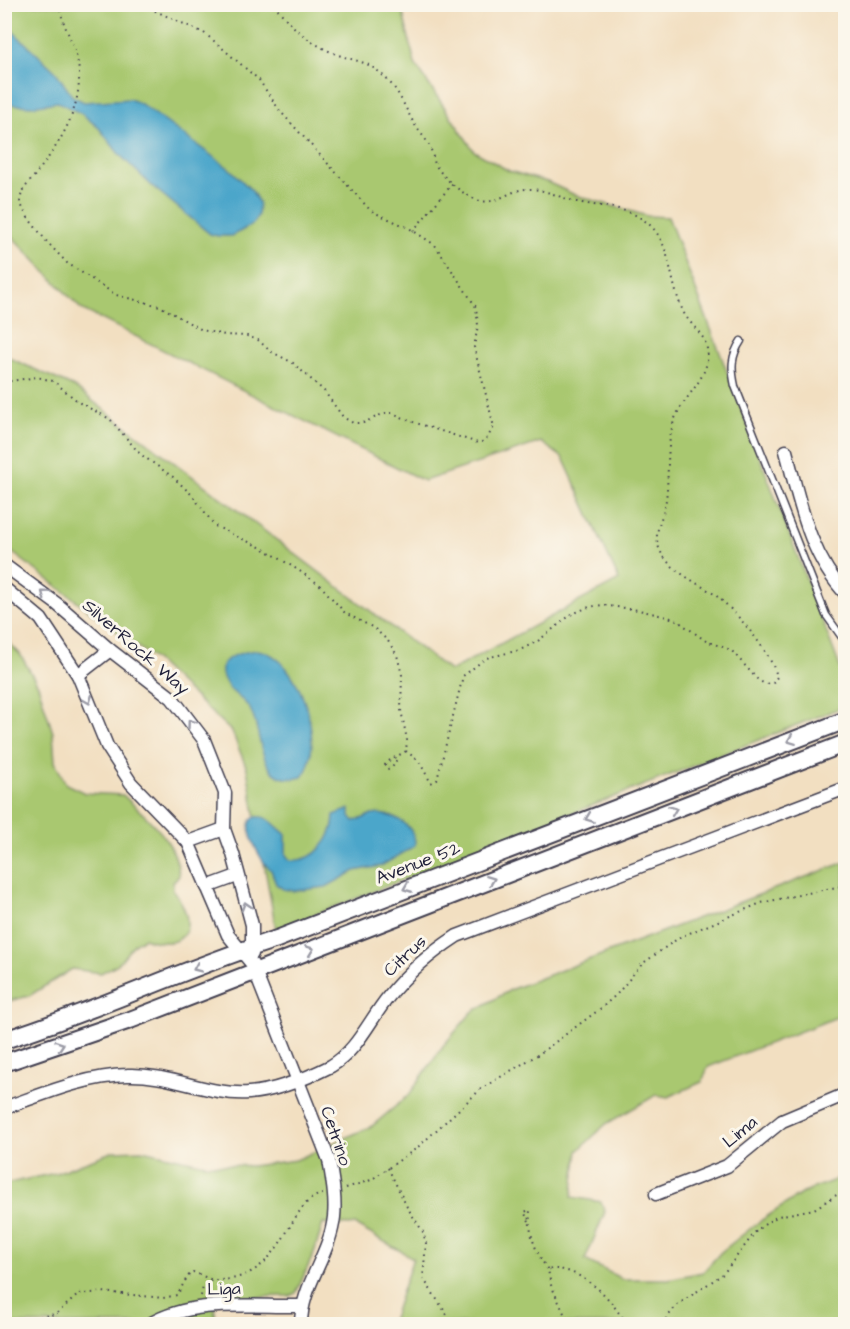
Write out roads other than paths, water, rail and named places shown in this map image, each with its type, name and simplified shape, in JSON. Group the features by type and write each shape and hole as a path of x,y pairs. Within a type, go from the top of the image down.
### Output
{"main road":[{"name":"Avenue 52","path":"4,1063 74,1040 250,958 846,720"},
{"name":"Avenue 52","path":"4,1040 250,958 846,743"}],"street":[{"path":"786,451 809,533 827,575 846,594"},
{"name":"SilverRock Way","path":"4,565 57,604 110,650 172,698 204,740 225,793 224,829 252,925 250,958"},
{"path":"4,588 41,619 78,675 107,746 131,783 188,842 228,935 250,958"},
{"path":"78,675 110,650"},
{"name":"Citrus","path":"4,1108 91,1079 127,1075 158,1076 247,1093 270,1090 297,1080 332,1065 349,1051 388,996 430,954 457,936 846,788"},
{"path":"188,842 224,829"},
{"path":"207,887 237,876"},
{"name":"Cetrino","path":"250,958 328,1160 334,1192 334,1218 326,1247 301,1306 301,1324"},
{"name":"Lima","path":"656,1194 727,1166 782,1121 846,1094"},
{"name":"Liga","path":"150,1324 179,1313 202,1308 301,1306"}],"lane":[{"path":"741,341 734,351 731,368 735,386 826,615 846,643"}],"water":[{"path":"5,24 56,72 72,96 84,102 130,99 141,104 230,169 252,191 259,203 258,215 253,224 231,236 210,234 151,185 119,154 99,128 82,114 58,102 31,106 5,104"},
{"path":"258,650 273,656 287,668 306,705 312,746 309,763 302,777 288,778 278,775 270,768 261,748 250,709 230,689 224,679 223,665 227,660 240,653"},
{"path":"350,809 350,816 354,821 376,814 400,820 411,831 415,846 381,866 355,871 326,887 294,891 283,889 276,884 271,870 261,859 252,840 250,823 254,818 265,818 286,834 286,855 290,860 299,860 315,853 327,840 334,815"}]}
